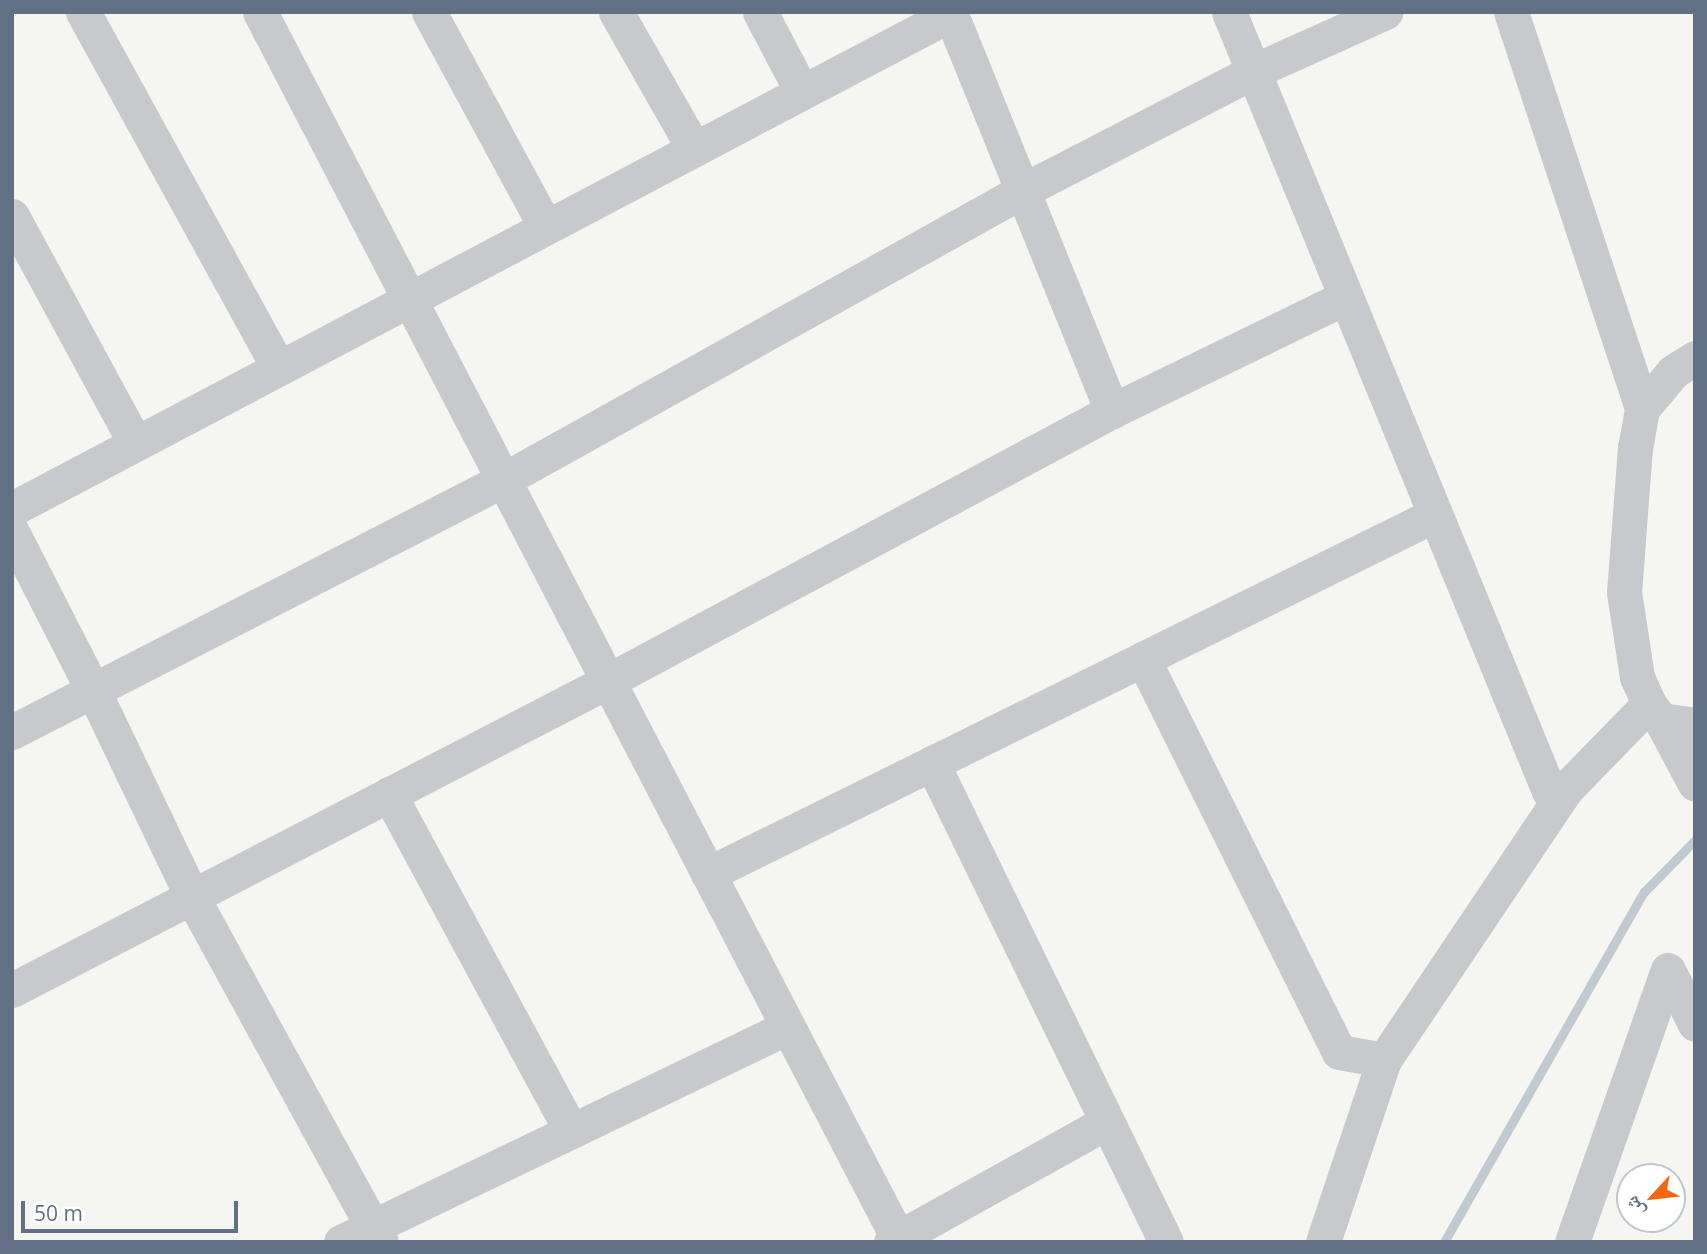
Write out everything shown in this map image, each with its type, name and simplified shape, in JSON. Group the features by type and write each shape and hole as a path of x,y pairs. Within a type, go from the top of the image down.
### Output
{"street":[{"path":"83,12 278,367"},
{"path":"260,12 788,1027 896,1241 1107,1122"},
{"path":"429,12 545,226"},
{"path":"617,12 694,149"},
{"path":"760,12 802,92"},
{"path":"1229,12 1544,784 1549,791 1558,793 1566,789 1655,712"},
{"path":"12,732 503,480 1022,191 1254,71 1385,12"},
{"path":"1511,12 1642,409 1635,447 1624,592 1637,677 1695,784"},
{"path":"12,509 950,13 1112,411"},
{"path":"12,216 135,443"},
{"path":"12,990 608,681 1112,411 1346,297"},
{"path":"1642,409 1673,372 1695,358"},
{"path":"708,874 1434,515"},
{"path":"12,533 93,690 192,897 376,1233"},
{"path":"1143,659 1339,1052 1384,1060"},
{"path":"1655,712 1695,725"},
{"path":"932,764 1166,1242"},
{"path":"1323,1242 1384,1060 1566,789"},
{"path":"389,794 570,1130"},
{"path":"1572,1242 1668,970 1695,1024"},
{"path":"341,1242 376,1233 570,1130 788,1027"}],"waterway":[{"path":"1444,1242 1644,892 1695,840"}]}
